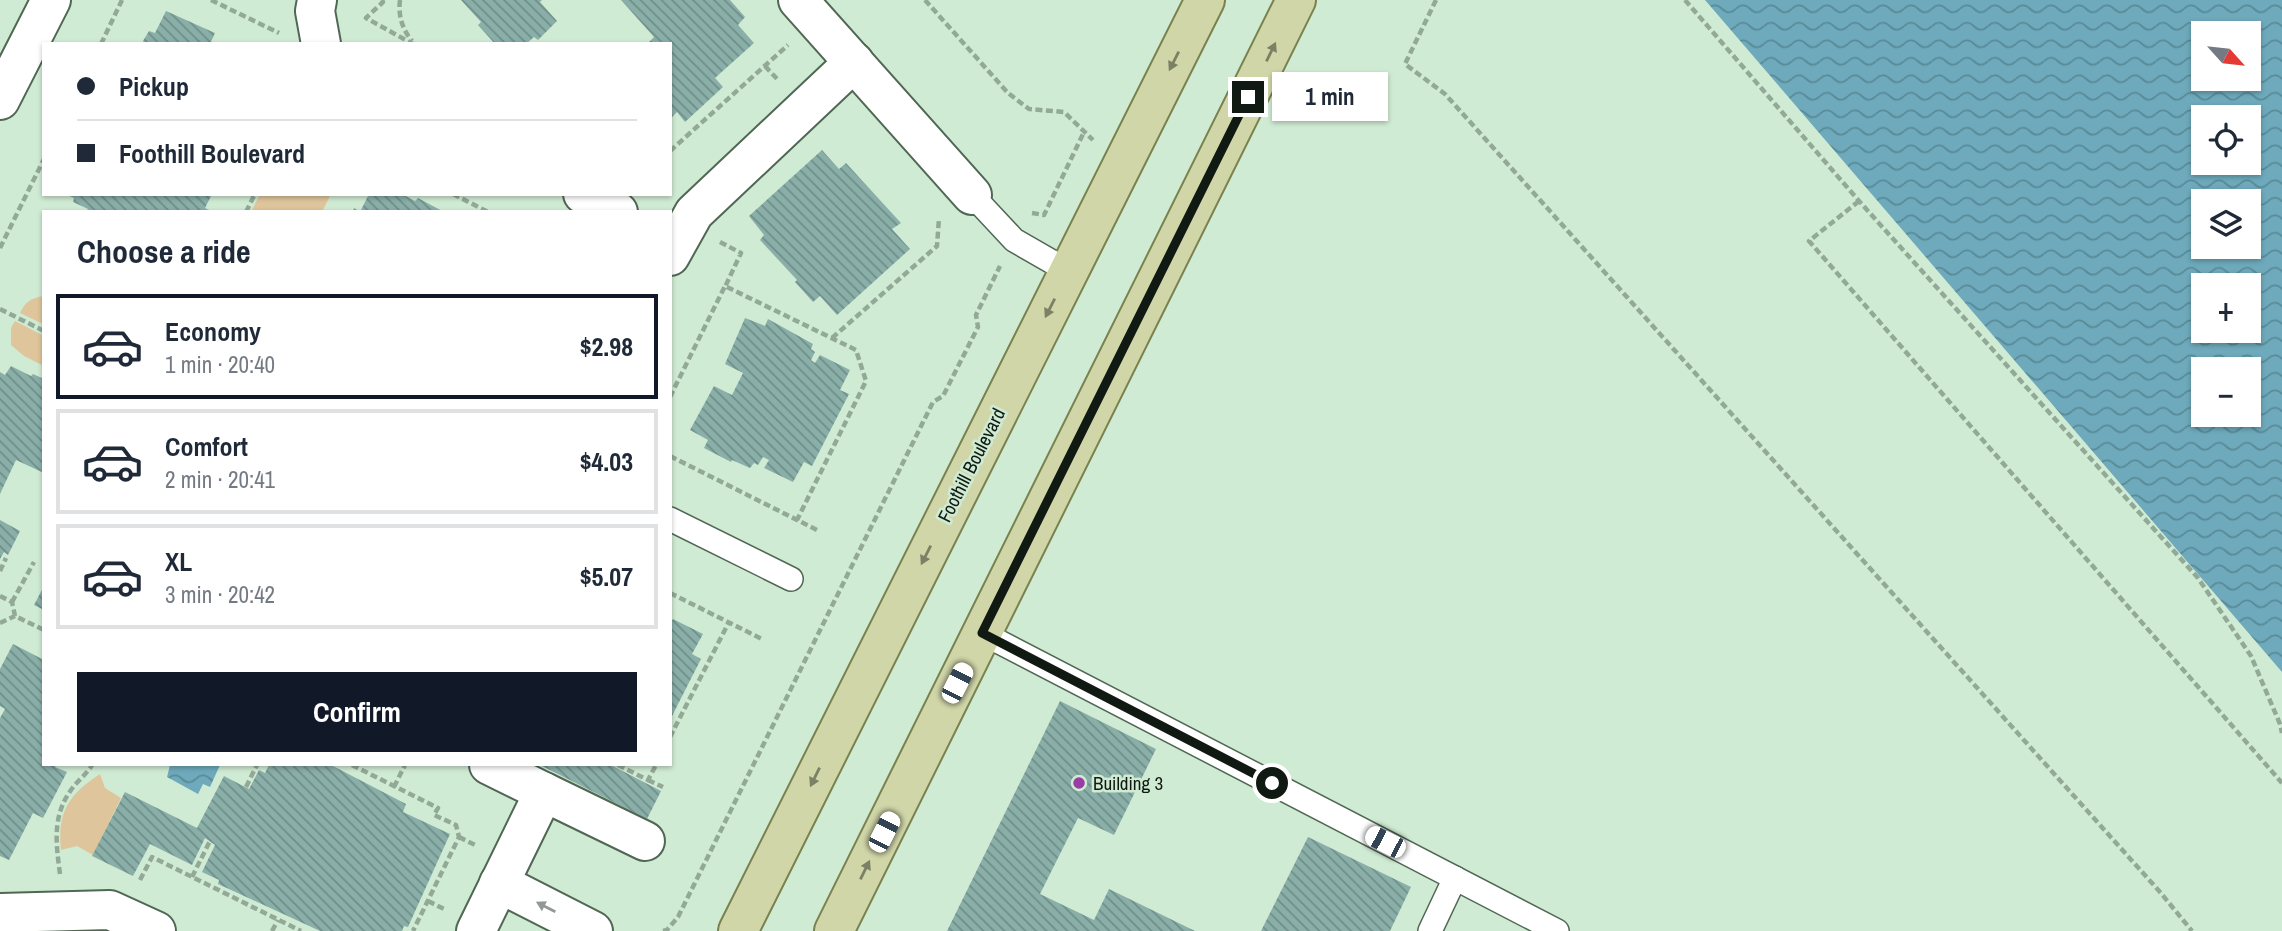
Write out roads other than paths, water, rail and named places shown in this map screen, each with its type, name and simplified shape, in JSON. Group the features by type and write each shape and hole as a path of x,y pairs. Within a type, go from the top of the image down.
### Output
{"main road":[{"name":"Foothill Boulevard","path":"738,931 1205,0"},
{"path":"834,931 1296,0"}],"street":[{"path":"0,100 51,0"},
{"path":"317,0 314,11 321,42"},
{"path":"798,0 854,62 958,202"},
{"path":"683,243 694,213 854,62"},
{"path":"587,196 614,210"},
{"path":"491,766 645,841"},
{"path":"487,907 544,792"},
{"path":"487,907 534,931"},
{"path":"487,907 593,931"},
{"path":"0,914 110,910 156,931"}],"lane":[{"path":"958,202 1014,240 1068,271"},
{"path":"672,520 791,579"},
{"path":"982,633 1557,931"},
{"path":"1430,931 1455,878"}],"water":[{"path":"1705,0 2282,0 2282,672"},
{"path":"170,766 220,766 210,787 203,784 198,794 167,777"}],"place":[{"name":"Building 3","path":"1079,783"}]}
